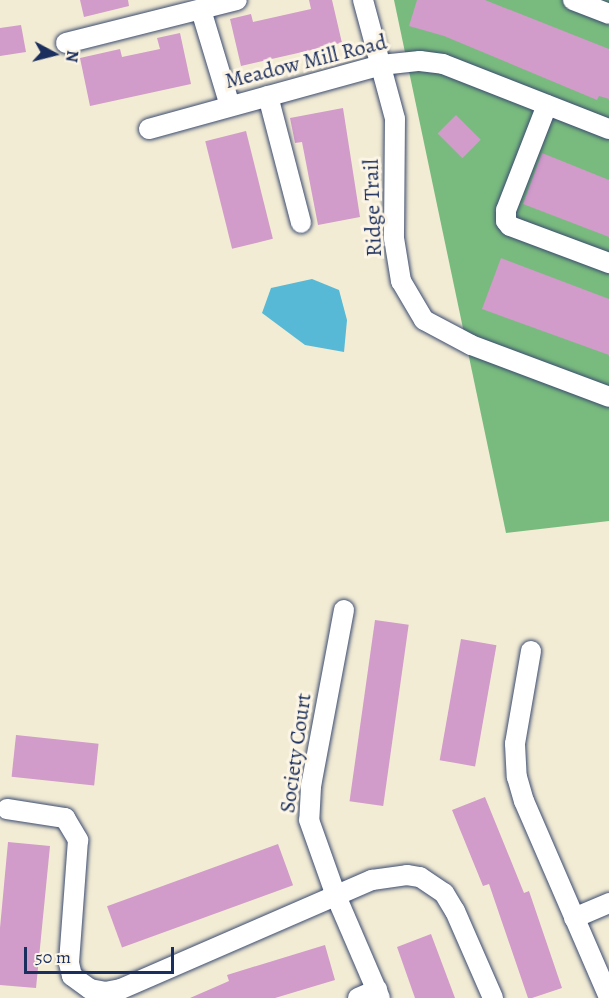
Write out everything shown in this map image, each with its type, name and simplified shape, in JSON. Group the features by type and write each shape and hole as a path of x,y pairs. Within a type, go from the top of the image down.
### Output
{"street":[{"path":"66,43 237,0"},
{"name":"Ridge Trail","path":"363,0 395,119 394,238 401,281 424,320 471,345 609,398"},
{"path":"573,0 609,14"},
{"path":"201,10 230,106"},
{"name":"Meadow Mill Road","path":"149,129 381,65 420,61 443,64 609,129"},
{"path":"268,96 301,223"},
{"path":"547,105 506,210 506,221 510,226 609,263"},
{"name":"Society Court","path":"344,610 309,802 311,832 379,994"},
{"path":"531,651 515,744 517,777 604,996"},
{"path":"7,808 56,814 73,829 78,854 69,963 72,975 90,989 105,992 121,989 336,896 391,876 420,877 433,884 455,911 493,998"},
{"path":"574,918 609,903"},
{"path":"358,998 379,994"}],"green space":[{"path":"394,0 609,0 609,521 506,533"}],"water":[{"path":"312,279 339,290 347,320 344,352 305,345 262,313 271,288"}],"building":[{"path":"80,0 128,0 129,6 84,17"},
{"path":"309,0 332,0 342,43 241,66 230,19 251,14 253,22 311,9"},
{"path":"417,0 485,0 609,49 609,99 599,96 597,100 444,36 409,26"},
{"path":"21,25 26,52 0,56 0,28"},
{"path":"180,33 191,84 90,106 80,58 120,49 122,57 160,49 157,38"},
{"path":"343,108 360,217 318,225 302,142 295,143 290,118"},
{"path":"456,115 481,140 462,158 438,133"},
{"path":"246,131 273,239 232,249 205,141"},
{"path":"542,153 609,180 609,237 523,204"},
{"path":"501,258 609,299 609,355 482,309"},
{"path":"375,620 409,625 383,806 350,801"},
{"path":"461,639 496,645 475,766 440,760"},
{"path":"16,735 99,744 94,785 12,777"},
{"path":"485,797 524,893 529,891 562,988 532,998 528,998 489,884 483,886 452,810"},
{"path":"8,842 50,846 36,988 0,985 0,928"},
{"path":"278,844 293,885 122,948 107,906"},
{"path":"431,934 455,998 415,998 397,947"},
{"path":"325,945 335,980 275,998 190,998 229,981 227,975"}]}
